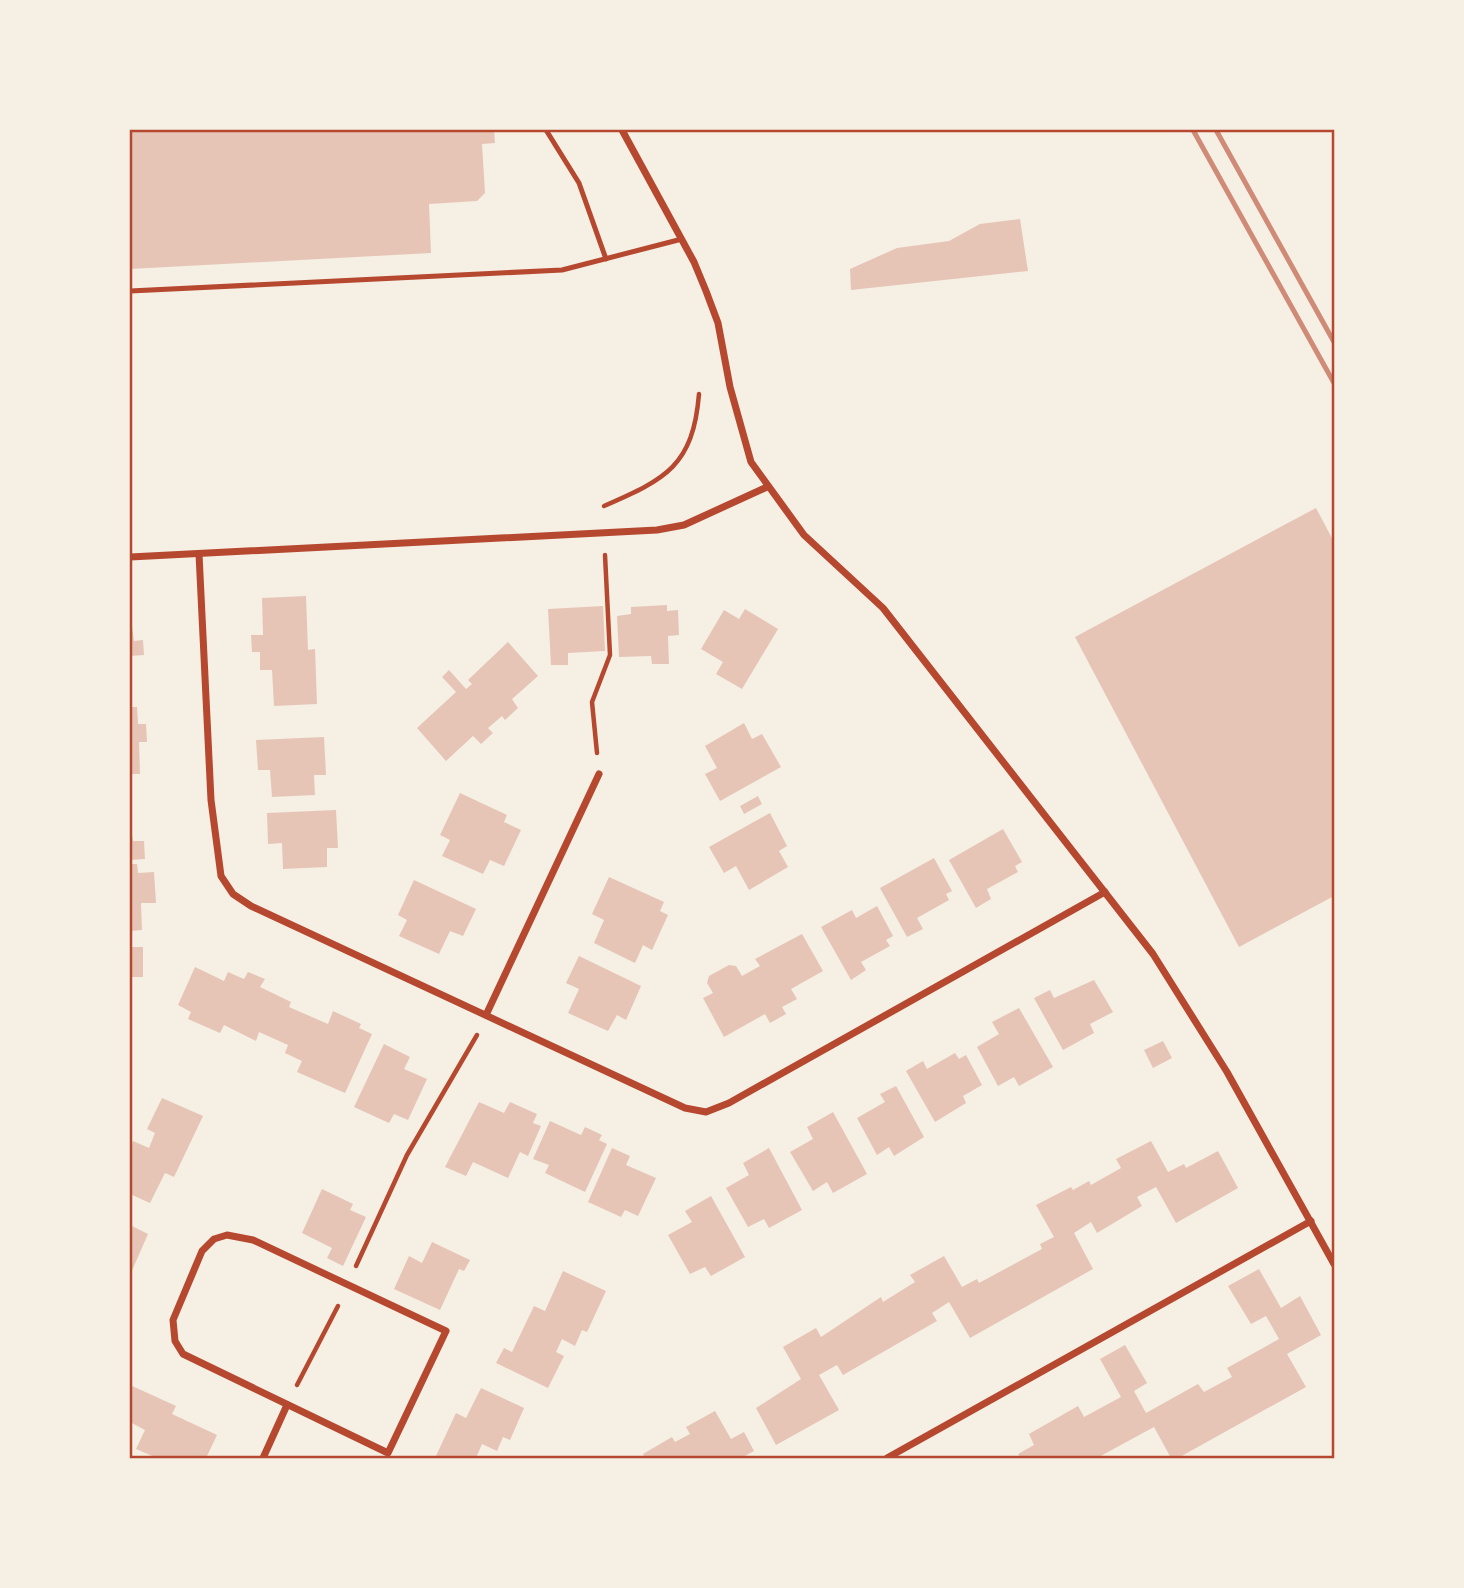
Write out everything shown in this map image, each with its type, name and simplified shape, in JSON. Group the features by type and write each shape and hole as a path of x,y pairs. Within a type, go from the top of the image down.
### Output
{"street":[{"path":"622,130 694,261 718,323 742,435 751,462 804,535 883,608 1170,979 1335,1264"},
{"path":"130,557 657,530 684,526 767,487"},
{"path":"199,554 211,800 221,876 233,894 251,906 685,1108 706,1112 729,1103 1105,892"},
{"path":"486,1015 598,774"},
{"path":"887,1458 1311,1221"},
{"path":"237,1235 446,1331 387,1453 287,1405 194,1361 183,1354 175,1341 173,1320 202,1251 214,1239 237,1235"},
{"path":"262,1458 287,1405"}],"lane":[{"path":"546,130 579,183 606,260"},
{"path":"130,291 562,270 682,239"}],"path":[{"path":"604,506 649,484 679,460 695,433 699,394"},
{"path":"598,774 592,702 610,655 605,554"},
{"path":"287,1405 348,1284 407,1155 486,1015"}],"building":[{"path":"130,130 494,130 495,143 482,144 485,193 477,201 429,204 431,253 130,269"},
{"path":"1020,219 1028,271 851,290 850,269 897,248 949,241 980,224"},
{"path":"1316,508 1334,542 1334,896 1239,947 1075,637"},
{"path":"306,596 308,650 315,649 317,704 274,706 272,670 260,670 260,652 252,652 251,635 263,635 262,598"},
{"path":"667,605 667,611 678,610 679,635 668,636 669,664 652,664 651,656 619,657 617,616 631,614 631,607"},
{"path":"603,606 605,651 568,653 568,665 551,665 548,609"},
{"path":"745,609 778,629 742,689 716,674 723,662 701,649 724,610 739,619"},
{"path":"130,612 134,641 143,640 144,655 130,656"},
{"path":"508,642 538,676 512,699 518,708 505,720 502,716 488,728 493,733 481,744 473,736 446,761 417,728 456,692 442,677 449,670 466,689 472,684 468,680"},
{"path":"130,707 137,707 138,724 146,724 147,742 139,742 140,774 130,774"},
{"path":"744,723 752,739 762,734 781,767 720,801 705,774 717,768 705,746"},
{"path":"324,737 326,775 314,775 315,795 272,797 270,770 258,770 256,740"},
{"path":"460,793 507,815 504,822 521,830 504,866 490,860 483,874 442,856 450,840 440,835"},
{"path":"758,796 762,804 744,814 740,806"},
{"path":"336,810 338,848 327,848 327,867 283,869 282,843 268,844 267,813"},
{"path":"770,813 787,846 779,851 788,867 749,890 736,866 724,873 709,847"},
{"path":"130,824 133,841 144,841 145,859 130,860"},
{"path":"1003,829 1022,862 1015,866 1018,872 987,889 991,899 976,908 949,860"},
{"path":"934,858 952,891 946,894 949,900 917,918 923,929 907,937 880,888"},
{"path":"130,864 137,864 138,873 154,872 156,903 141,903 142,930 130,931"},
{"path":"609,877 664,902 660,911 668,915 652,950 643,945 635,963 594,943 604,920 592,914"},
{"path":"414,880 476,909 463,936 450,931 439,954 399,936 407,920 398,915"},
{"path":"877,906 893,936 886,940 890,946 861,962 866,970 851,980 821,927 852,910 856,918"},
{"path":"802,934 823,971 791,989 797,999 782,1007 786,1014 770,1023 765,1014 724,1037 703,998 713,993 707,983 709,976 729,965 736,966 742,976 760,966 755,959"},
{"path":"130,947 143,947 143,977 130,977"},
{"path":"579,956 641,986 626,1020 617,1015 608,1031 568,1013 579,989 566,983"},
{"path":"195,967 224,981 228,972 244,979 248,972 265,979 260,987 291,1002 289,1007 328,1024 333,1011 361,1024 359,1028 372,1034 345,1093 297,1072 302,1061 285,1053 288,1045 259,1032 256,1041 224,1025 220,1033 188,1019 191,1012 178,1005"},
{"path":"1094,980 1113,1012 1090,1024 1094,1033 1063,1050 1034,998 1050,990 1054,998"},
{"path":"1019,1008 1053,1067 1019,1086 1014,1077 998,1086 977,1047 999,1034 992,1022"},
{"path":"1163,1041 1172,1058 1153,1068 1144,1050"},
{"path":"384,1044 410,1057 404,1069 427,1079 408,1120 394,1114 389,1123 354,1107"},
{"path":"955,1053 959,1059 966,1055 982,1085 963,1096 966,1103 935,1122 906,1071 923,1061 927,1069"},
{"path":"896,1086 924,1137 894,1156 889,1147 877,1155 857,1118 885,1102 880,1094"},
{"path":"162,1098 203,1116 174,1177 165,1173 150,1203 130,1194 130,1149 133,1141 149,1148 155,1133 147,1129"},
{"path":"479,1102 504,1113 510,1102 537,1114 533,1123 541,1126 528,1156 520,1152 508,1178 473,1162 466,1176 445,1167"},
{"path":"833,1112 867,1174 833,1193 827,1182 813,1191 790,1152 813,1139 807,1127"},
{"path":"550,1121 581,1135 585,1127 602,1135 599,1140 607,1144 585,1192 545,1173 549,1165 533,1159"},
{"path":"1151,1141 1168,1172 1184,1164 1186,1168 1218,1151 1238,1188 1176,1223 1156,1187 1137,1197 1142,1206 1097,1233 1091,1222 1074,1233 1093,1269 970,1338 949,1302 932,1313 937,1321 843,1375 837,1365 819,1375 839,1410 776,1445 756,1408 801,1379 783,1347 816,1328 821,1337 881,1297 883,1302 915,1282 910,1275 944,1256 962,1287 977,1279 979,1283 1042,1249 1040,1244 1054,1237 1036,1205 1071,1187 1073,1190 1089,1181 1091,1185 1121,1168 1116,1159"},
{"path":"612,1148 630,1156 626,1165 656,1178 638,1216 625,1210 621,1217 588,1202"},
{"path":"769,1148 802,1210 769,1228 764,1219 748,1227 726,1188 749,1175 743,1163"},
{"path":"322,1189 353,1204 350,1210 366,1217 343,1266 327,1258 332,1248 302,1233"},
{"path":"711,1196 745,1257 711,1276 705,1267 690,1274 668,1235 692,1222 685,1211"},
{"path":"130,1225 148,1234 130,1275"},
{"path":"432,1242 470,1260 464,1271 459,1269 440,1310 394,1289 409,1256 422,1263"},
{"path":"1259,1269 1281,1308 1300,1296 1321,1335 1287,1354 1306,1387 1178,1458 1171,1458 1154,1427 1097,1458 1021,1458 1018,1454 1034,1445 1029,1434 1078,1406 1084,1417 1121,1397 1100,1359 1125,1345 1147,1383 1134,1391 1146,1413 1198,1384 1204,1392 1232,1377 1227,1368 1279,1339 1266,1316 1251,1324 1228,1286"},
{"path":"563,1271 606,1291 587,1332 582,1330 575,1346 562,1339 556,1352 564,1356 548,1388 496,1363 504,1348 512,1352 534,1306 545,1311"},
{"path":"130,1385 176,1406 172,1414 217,1435 206,1458 157,1458 136,1449 145,1430 130,1422"},
{"path":"481,1388 524,1408 510,1440 503,1437 497,1451 482,1444 476,1458 435,1458 456,1413 466,1418"},
{"path":"715,1411 731,1439 744,1432 754,1451 741,1458 645,1458 643,1454 672,1437 675,1442 690,1434 686,1427"}],"railway":[{"path":"1193,130 1334,383"},
{"path":"1216,130 1334,342"}]}
